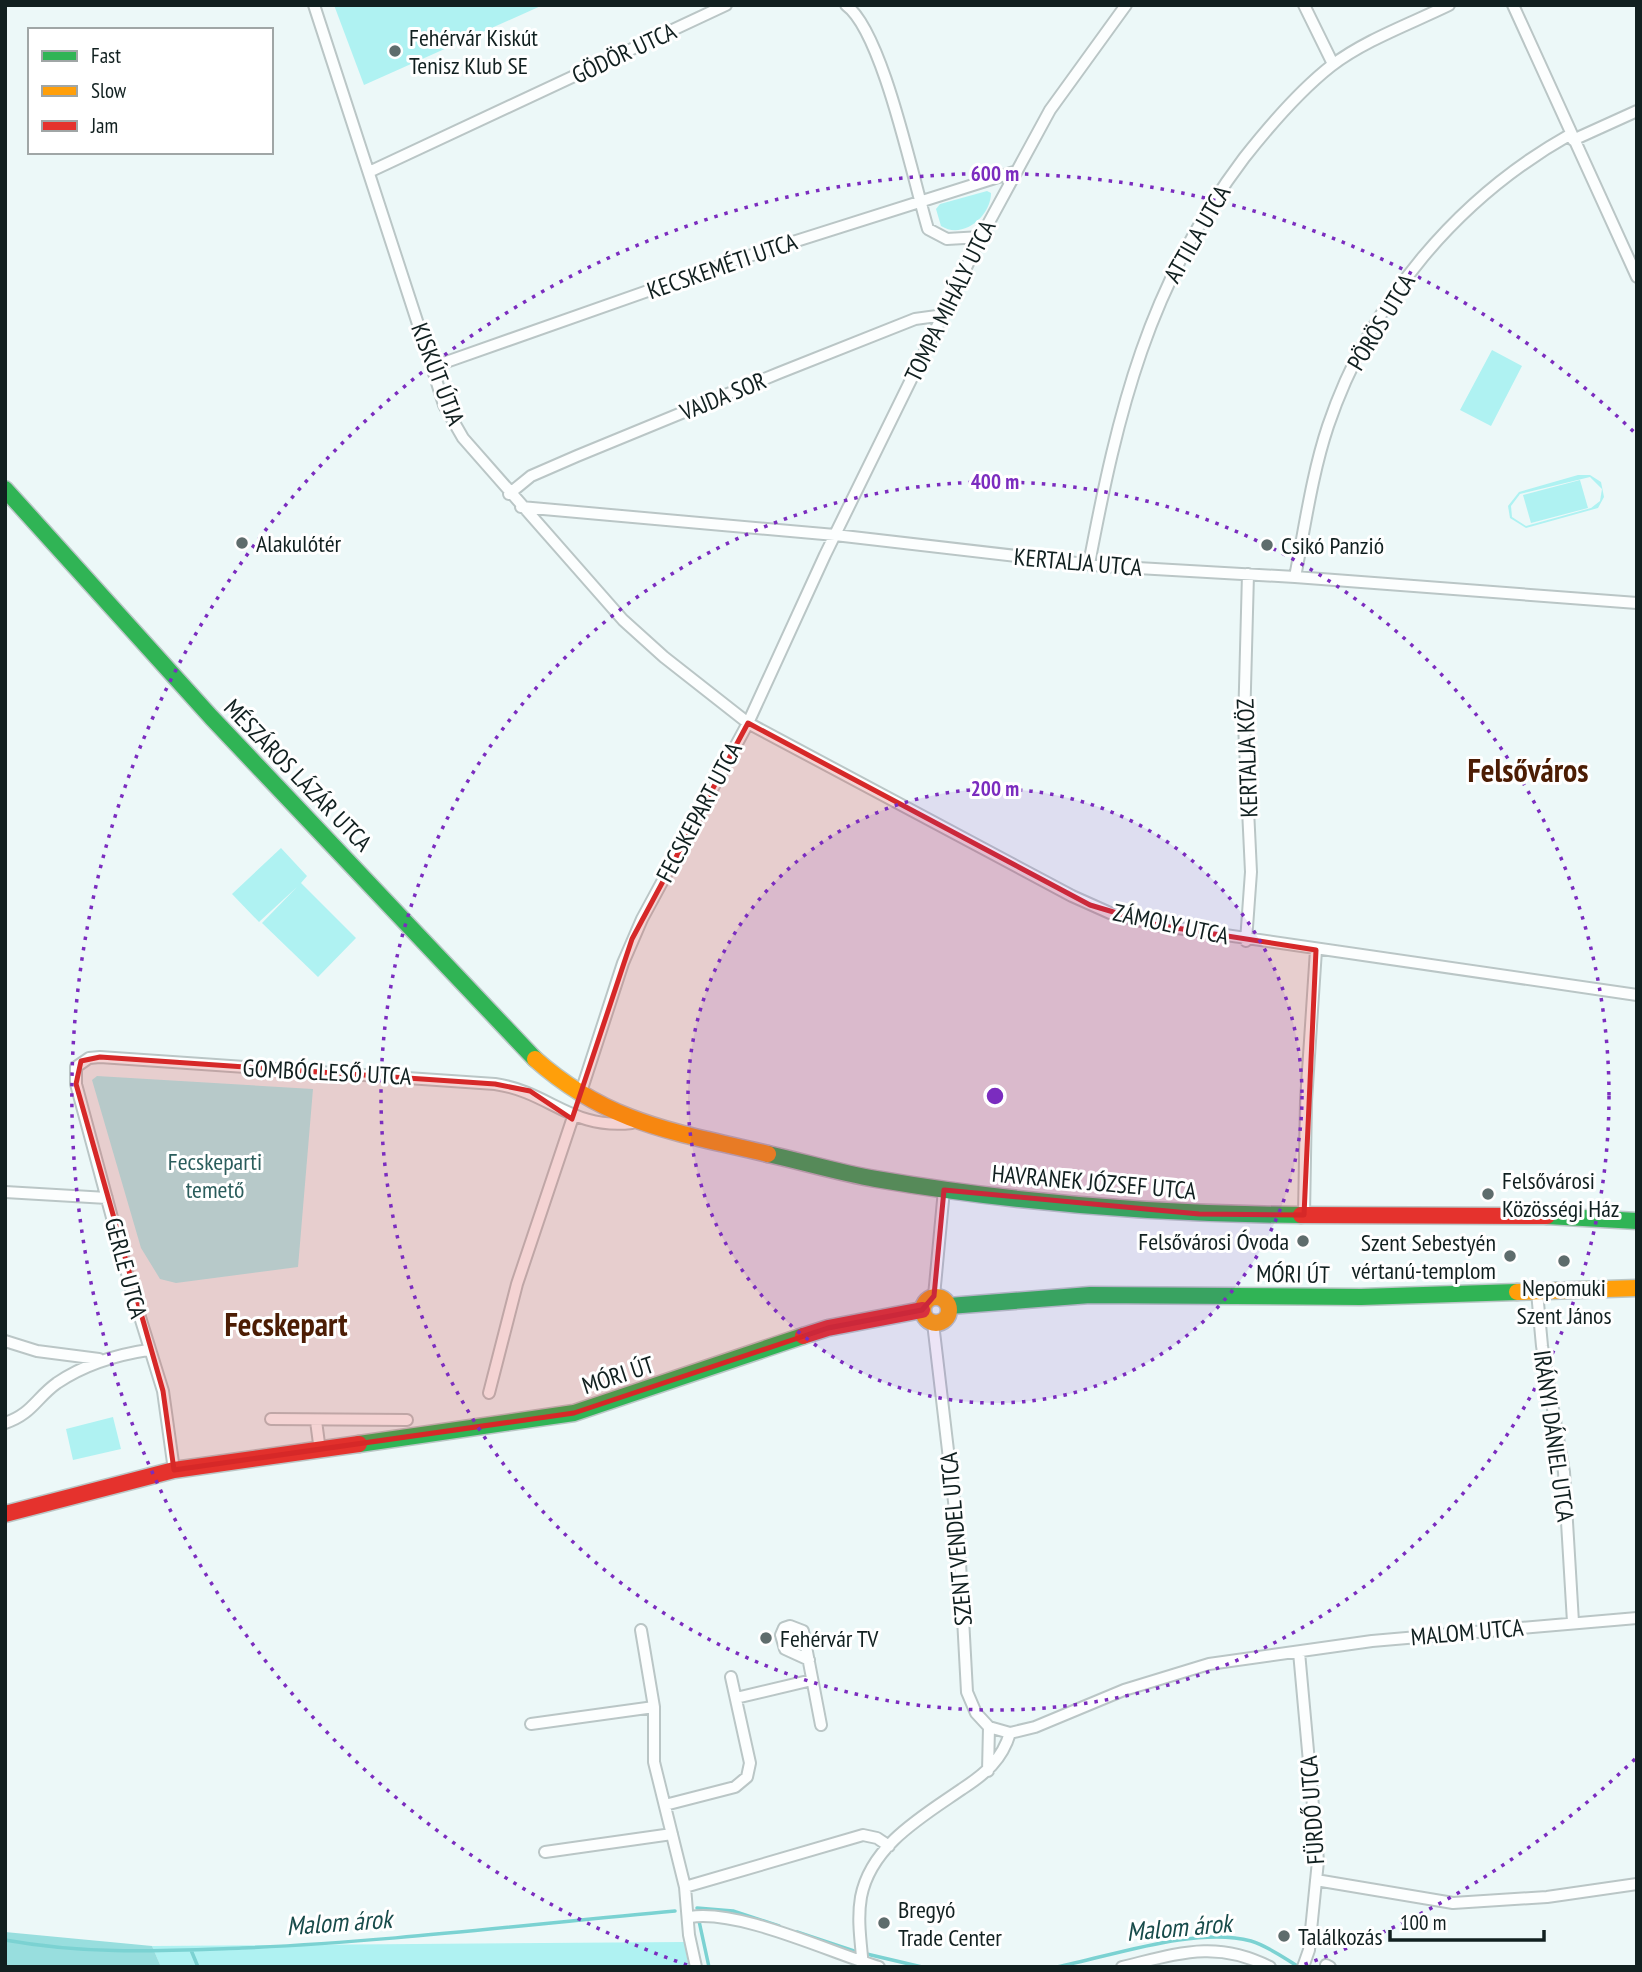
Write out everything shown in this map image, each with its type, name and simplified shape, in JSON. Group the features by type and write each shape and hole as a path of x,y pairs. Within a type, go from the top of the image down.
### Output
{"street":[{"name":"KISKÚT ÚTJA","path":"314,5 444,405 457,429 509,494 649,645 748,723"},
{"name":"GÖDÖR UTCA","path":"369,172 726,5"},
{"path":"846,5 860,18 878,54 928,229 934,234 956,240 981,237"},
{"name":"TOMPA MIHÁLY UTCA","path":"835,535 1014,172 1073,74 1126,5"},
{"path":"1304,5 1333,64"},
{"name":"ATTILA UTCA","path":"1089,564 1123,403 1144,338 1172,272 1220,192 1253,147 1301,92 1333,64 1449,5"},
{"path":"1513,5 1637,277"},
{"name":"PÖRÖS UTCA","path":"1295,577 1328,427 1354,364 1381,315 1415,266 1463,214 1534,155 1637,111"},
{"name":"KECSKEMÉTI UTCA","path":"432,367 730,262 1014,172"},
{"name":"VAJDA SOR","path":"509,494 531,476 728,394 915,319 944,314"},
{"name":"MÉSZÁROS LÁZÁR UTCA","path":"5,489 211,716 527,1052 565,1085"},
{"name":"KERTALJA UTCA","path":"521,507 835,535 1089,564 1637,603"},
{"name":"FECSKEPART UTCA","path":"578,1119 632,939 748,723 835,535"},
{"name":"KERTALJA KÖZ","path":"1246,941 1251,872 1244,725 1248,574"},
{"name":"ZÁMOLY UTCA","path":"748,723 1090,905 1137,921 1246,941 1637,995"},
{"path":"1304,1215 1306,1101 1316,950"},
{"name":"GOMBÓCLESŐ UTCA","path":"76,1067 89,1058 100,1057 460,1080 530,1091 578,1119"},
{"name":"GERLE UTCA","path":"76,1067 76,1084 148,1350 163,1391 174,1470"},
{"path":"552,1106 565,1085"},
{"name":"HAVRANEK JÓZSEF UTCA","path":"565,1085 586,1099 638,1123 874,1179 944,1190 1199,1214 1564,1216 1637,1221"},
{"path":"489,1393 517,1284 578,1119 638,1123"},
{"path":"934,1296 944,1190"},
{"path":"5,1192 107,1198"},
{"name":"MÓRI ÚT","path":"949,1306 1090,1295 1361,1297 1637,1289"},
{"name":"IRÁNYI DÁNIEL UTCA","path":"1537,1292 1542,1346 1564,1472 1573,1622"},
{"path":"934,1296 944,1299 949,1306 943,1321 933,1323 925,1319 922,1310 927,1300 934,1296"},
{"name":"MÓRI ÚT","path":"5,1514 174,1470 574,1413 828,1328 922,1310"},
{"name":"SZENT VENDEL UTCA","path":"933,1323 959,1544 965,1677 976,1713 989,1727"},
{"path":"5,1342 37,1350 99,1359"},
{"path":"5,1423 25,1415 57,1382 99,1359 148,1350"},
{"path":"271,1419 407,1420"},
{"path":"316,1421 320,1451"},
{"name":"MALOM UTCA","path":"1010,1733 1035,1727 1124,1690 1209,1664 1372,1641 1637,1618"},
{"path":"641,1630 654,1707 654,1762 685,1886 690,1917 689,1935 696,1967"},
{"name":"FÜRDŐ UTCA","path":"1299,1652 1316,1829 1316,1880 1305,1964"},
{"path":"808,1660 821,1725"},
{"path":"665,1805 735,1787 747,1777 750,1763 731,1677"},
{"path":"736,1698 812,1680"},
{"path":"531,1724 654,1707"},
{"path":"863,1964 860,1937 862,1895 872,1871 889,1846 915,1821 988,1770 1001,1756 1010,1733 989,1727 988,1770"},
{"path":"545,1852 672,1835"},
{"path":"685,1886 863,1835 877,1838 889,1846"},
{"path":"1316,1880 1453,1903 1547,1897 1637,1884"},
{"path":"690,1917 701,1915 733,1920 879,1967"},
{"path":"1122,1967 1195,1950 1228,1952 1270,1967"}],"highlighted area":[{"path":"748,723 1090,905 1157,925 1316,950 1304,1215 1199,1214 944,1190 934,1296 922,1310 828,1328 574,1413 174,1470 163,1391 76,1084 81,1061 100,1057 495,1084 530,1091 572,1119 632,939"}],"green space":[{"name":"Fehérvár Kiskút Tenisz Klub SE","path":"334,5 543,5 364,85"},
{"path":"987,191 991,193 990,202 974,223 958,230 941,226 936,209 940,204"},
{"path":"1492,350 1522,366 1491,426 1460,410"},
{"path":"1578,475 1590,475 1601,482 1604,497 1598,508 1526,528 1510,518 1508,506 1519,492","holes":["1590,477 1602,489 1600,501 1591,508 1526,526 1512,517 1511,506 1520,494"]},
{"path":"1580,480 1588,508 1531,523 1523,495"},
{"path":"281,848 307,876 301,883 356,938 318,977 262,923 297,887 259,922 232,894"},
{"name":"Fecskeparti temető","path":"97,1076 313,1089 298,1267 176,1283 160,1279 141,1248 92,1080"},
{"path":"113,1417 121,1449 73,1460 66,1429"},
{"path":"684,1942 689,1967 161,1967 152,1946"}],"shaded area":[{"path":"5,1932 152,1946 161,1967 5,1967"}],"waterway":[{"name":"Malom árok","path":"697,1908 733,1911 779,1926"},
{"name":"Malom árok","path":"5,1940 95,1950 242,1948 405,1937 675,1911"},
{"path":"699,1921 709,1967"},
{"name":"Malom árok","path":"797,1932 854,1951 922,1967"},
{"name":"Malom árok","path":"1057,1967 1154,1944 1205,1937 1251,1941 1299,1967"},
{"path":"191,1950 198,1967"}],"traffic: fast":[{"path":"5,489 211,717 535,1059"},
{"path":"768,1154 862,1177 982,1195 1088,1206 1301,1215"},
{"path":"1547,1216 1637,1221"},
{"path":"949,1306 1090,1295 1361,1297 1517,1292"},
{"path":"359,1444 574,1413 803,1336"}],"traffic: slow":[{"path":"535,1059 562,1081 617,1112 644,1123 768,1154"},
{"path":"1517,1292 1637,1288"},
{"path":"936,1297 945,1301 949,1310 945,1319 936,1323 927,1319 923,1310 927,1301 936,1297"}],"traffic: jam":[{"path":"1301,1215 1547,1216"},
{"path":"803,1336 828,1328 922,1310"},
{"path":"5,1514 174,1470 359,1444"}],"place":[{"name":"Fehérvár Kiskút Tenisz Klub SE","path":"395,51"},
{"name":"Alakulótér","path":"242,543"},
{"name":"Csikó Panzió","path":"1267,545"},
{"name":"Felsővárosi Közösségi Ház","path":"1488,1194"},
{"name":"Felsővárosi Óvoda","path":"1303,1241"},
{"name":"Szent Sebestyén vértanú-templom","path":"1510,1256"},
{"name":"Nepomuki Szent János","path":"1564,1261"},
{"name":"Fehérvár TV","path":"766,1638"},
{"name":"Bregyó Trade Center","path":"884,1923"},
{"name":"Találkozás","path":"1284,1936"}],"district":[{"name":"Felsőváros","path":"1528,770"},
{"name":"Fecskepart","path":"286,1324"}]}
